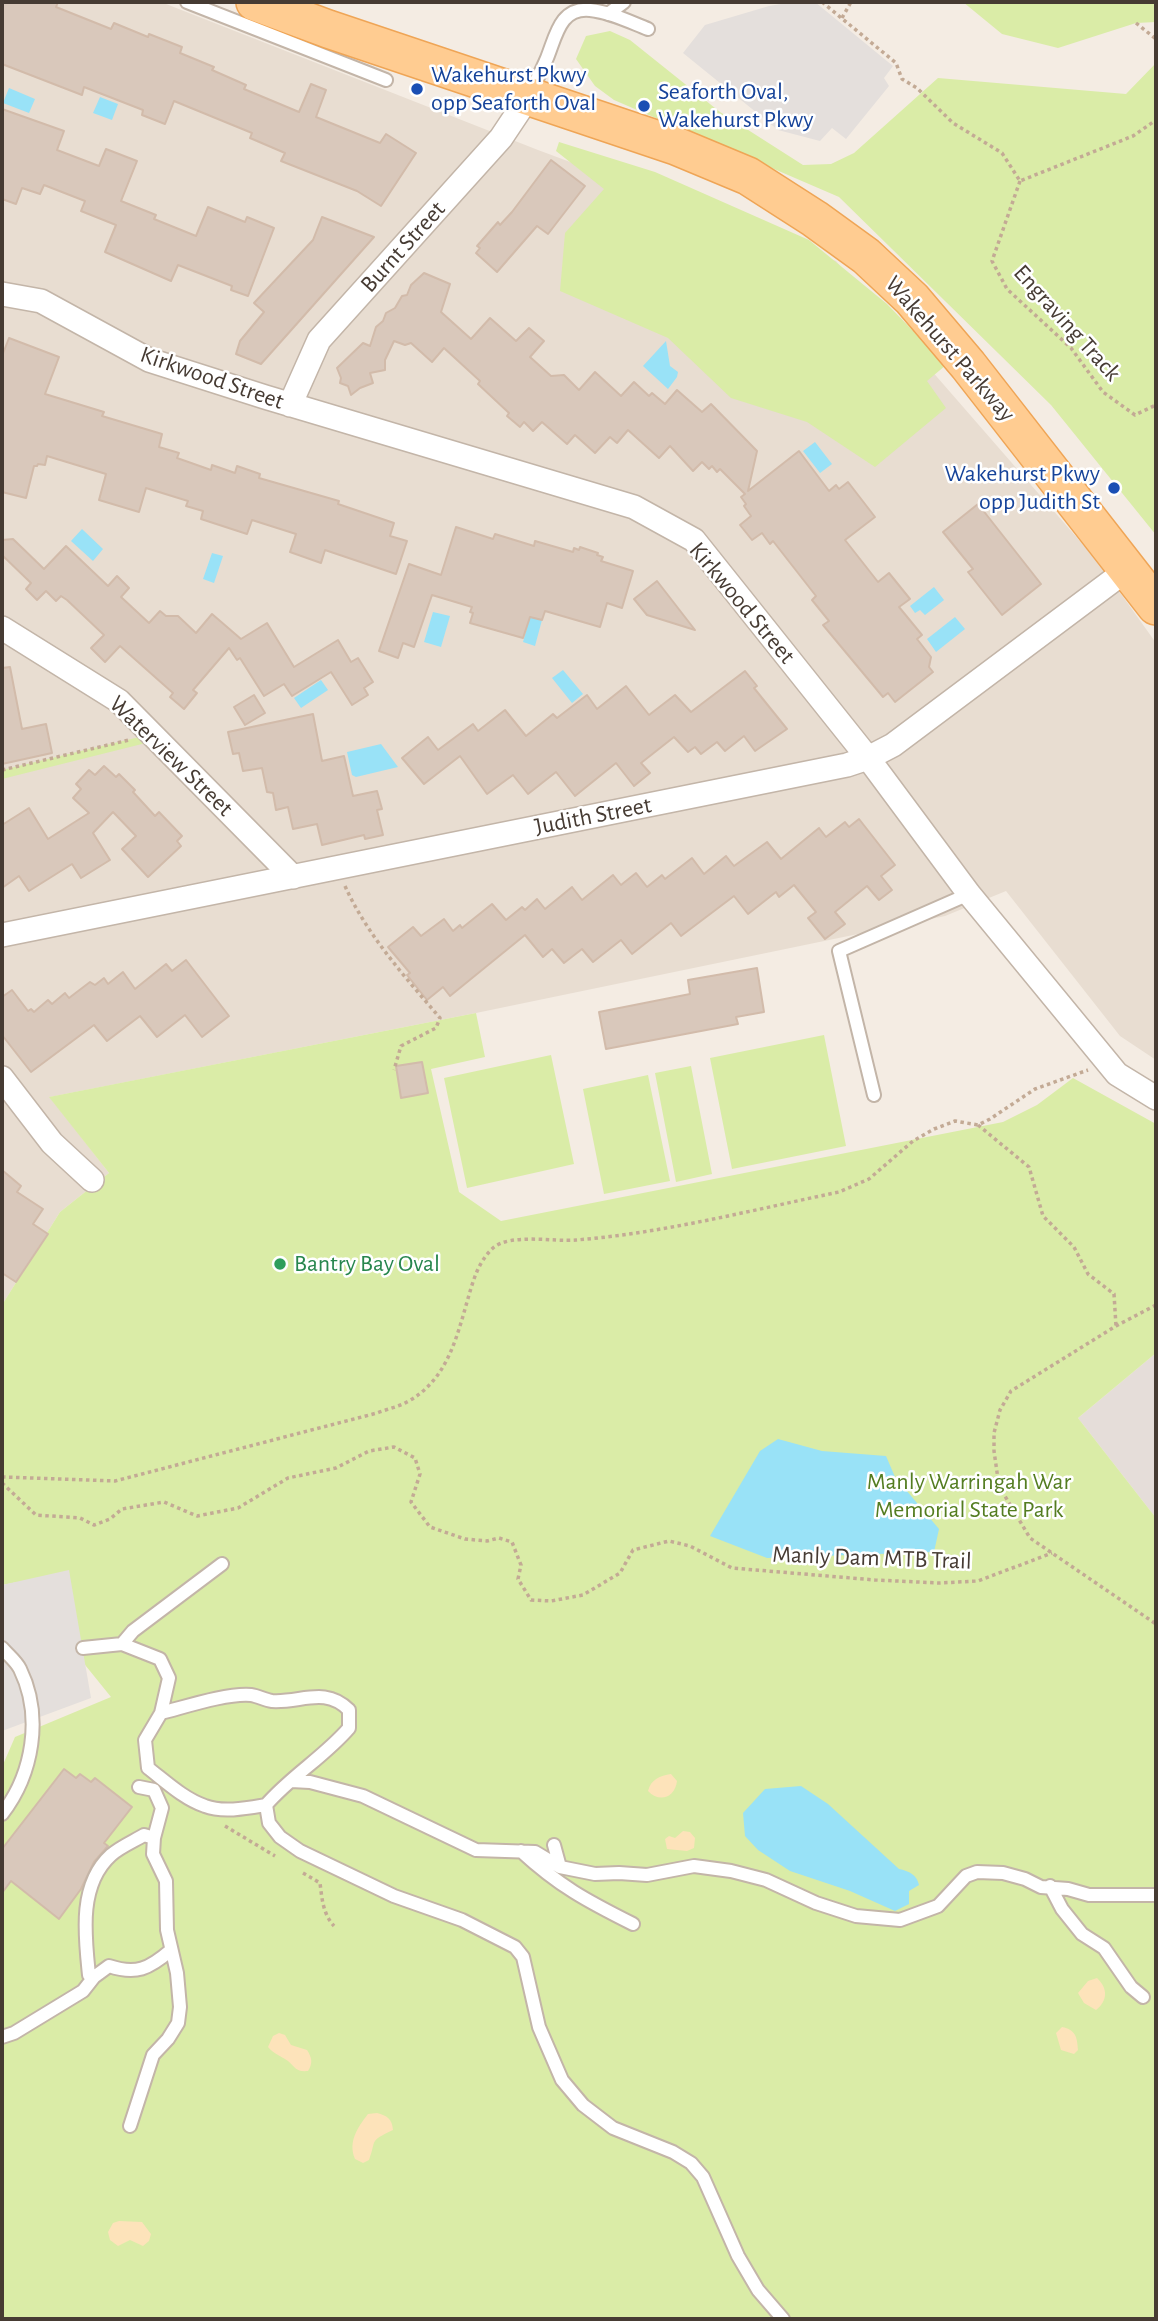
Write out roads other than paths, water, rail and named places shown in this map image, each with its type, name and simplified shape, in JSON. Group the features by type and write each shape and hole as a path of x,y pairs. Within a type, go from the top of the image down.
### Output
{"main road":[{"name":"Wakehurst Parkway","path":"255,2 676,146 748,176 815,219 866,256 912,299 968,365 1156,606"}],"street":[{"name":"Burnt Street","path":"290,405 319,340 502,138 529,96"},
{"name":"Kirkwood Street","path":"2,294 41,301 149,360 290,405 634,507 694,540 868,758 969,894 1102,1056 1117,1074 1156,1098"},
{"name":"Judith Street","path":"2,935 848,765 893,745 1128,569"},
{"name":"Waterview Street","path":"2,628 119,701 293,877"},
{"path":"2,1078 52,1143 92,1180"}],"lane":[{"path":"187,2 386,80"},
{"path":"608,14 624,2"},
{"path":"529,96 558,28 566,16 580,10 608,14 648,29"},
{"path":"874,1096 839,951 969,894"},
{"path":"122,1644 133,1631 222,1564"},
{"path":"83,1648 122,1644 160,1659 169,1678 160,1713 145,1740 148,1768 205,1807 244,1809 266,1805 282,1787 331,1749 349,1728 349,1710 340,1700 324,1697 272,1701 250,1695 207,1701 160,1713"},
{"path":"2,1648 19,1667 30,1696 34,1741 16,1795 2,1814"},
{"path":"291,1781 310,1782 363,1796 477,1850 535,1852 560,1867 595,1874 619,1872 647,1875 694,1866 731,1871 766,1881 816,1903 856,1916 900,1920 938,1906 966,1876 977,1872 1003,1873 1041,1887 1156,1895"},
{"path":"130,2126 153,2055 178,2023 180,2007 177,1973 167,1930 166,1881 153,1854 162,1808 153,1790 139,1787"},
{"path":"266,1805 269,1823 280,1837 300,1851 394,1896 462,1920 514,1947 523,1957 539,2026 562,2080 583,2105 614,2128 673,2152 691,2163 703,2177 738,2256 758,2290 783,2319"},
{"path":"94,1977 89,1975 84,1925 96,1875 111,1856 144,1835 154,1838"},
{"path":"554,1845 560,1867"},
{"path":"521,1852 567,1890 632,1924"},
{"path":"1050,1886 1062,1909 1082,1934 1104,1948 1131,1987 1143,1997"},
{"path":"2,2038 83,1991 94,1977 109,1966 128,1972 147,1967 171,1950"}],"water":[{"path":"9,88 35,99 29,113 3,103"},
{"path":"100,97 118,104 112,120 93,113"},
{"path":"666,341 670,366 678,372 668,389 643,366"},
{"path":"815,442 832,464 820,473 803,451"},
{"path":"82,529 103,549 93,561 71,541"},
{"path":"212,553 223,556 214,583 203,579"},
{"path":"934,587 944,600 925,615 920,610 915,613 910,606"},
{"path":"433,612 450,616 441,647 424,642"},
{"path":"530,617 542,620 535,646 523,642"},
{"path":"955,617 965,629 936,652 927,639"},
{"path":"563,670 583,694 572,703 552,678"},
{"path":"321,680 328,690 301,708 294,698"},
{"path":"381,744 398,767 356,777 352,775 347,752"},
{"path":"778,1439 822,1451 886,1456 895,1477 939,1529 934,1552 767,1558 710,1536 760,1451"},
{"path":"801,1786 828,1804 899,1869 914,1876 919,1885 909,1891 909,1904 895,1911 850,1891 790,1871 758,1850 745,1836 743,1813 765,1789"}],"place":[{"name":"Wakehurst Pkwy opp Seaforth Oval","path":"417,89"},
{"name":"Seaforth Oval, Wakehurst Pkwy","path":"644,106"},
{"name":"Wakehurst Pkwy opp Judith St","path":"1114,488"},
{"name":"Bantry Bay Oval","path":"280,1264"}],"park label":[{"name":"Manly Warringah War Memorial State Park","path":"969,1496"}]}
